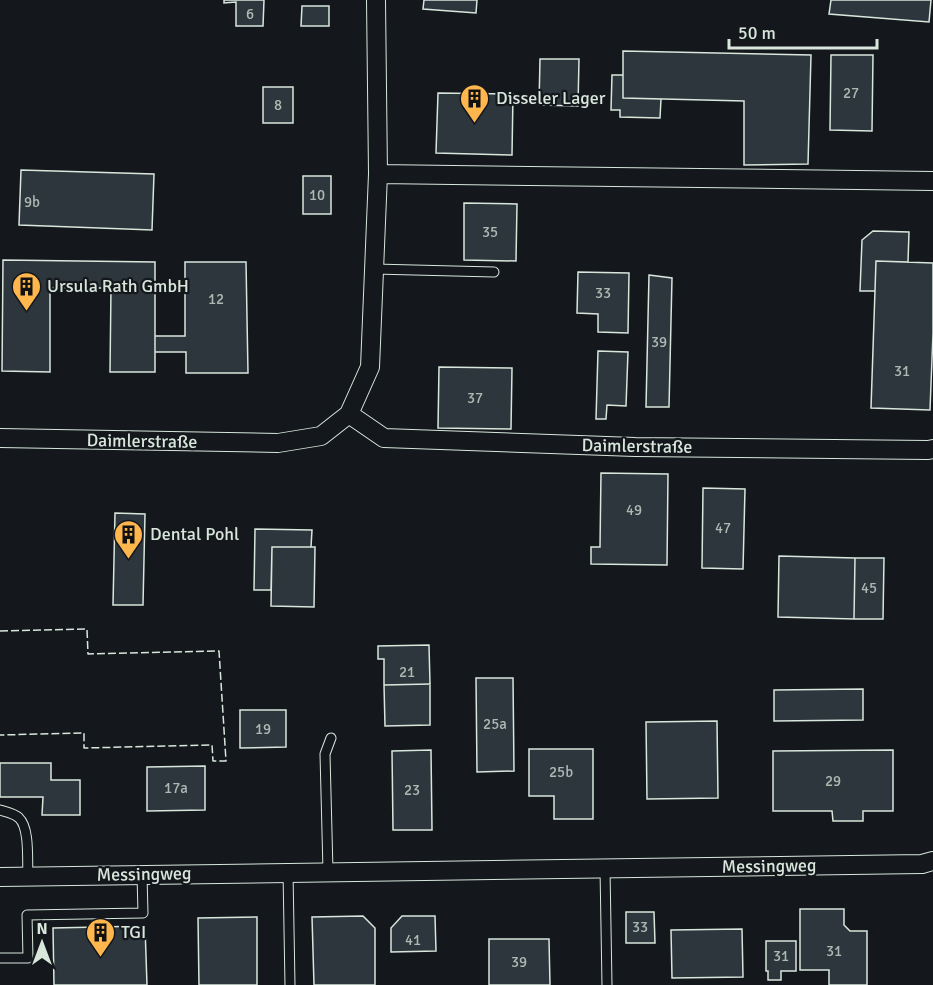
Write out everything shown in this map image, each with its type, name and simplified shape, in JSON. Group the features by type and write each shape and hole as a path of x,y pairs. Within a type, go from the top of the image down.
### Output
{"street":[{"name":"Daimlerstraße","path":"0,438 278,443 321,436 349,414 370,367 378,174 376,0"},
{"path":"378,174 933,182"},
{"name":"Daimlerstraße","path":"349,414 384,438 635,447 933,449"},
{"name":"Messingweg","path":"0,876 921,864 933,861"}],"lane":[{"path":"374,269 494,272"},
{"path":"328,871 325,754 331,738"},
{"path":"0,810 18,817 23,824 28,876"},
{"path":"605,869 607,985"},
{"path":"288,872 290,985"},
{"path":"0,958 28,958 27,915 143,913 142,875"}],"building":[{"path":"224,0 264,0 263,26 236,26 236,2 224,3"},
{"path":"424,0 477,0 476,13 423,9"},
{"path":"831,0 931,0 929,22 829,14"},
{"path":"302,6 329,6 329,26 301,26"},
{"path":"623,51 811,55 808,164 744,165 744,101 623,98"},
{"path":"831,55 873,55 872,131 830,130"},
{"path":"540,59 579,59 578,106 539,105"},
{"path":"612,75 623,75 623,98 661,99 660,118 620,117 620,110 611,110"},
{"path":"263,87 293,87 293,123 263,123"},
{"name":"Disseler Lager","path":"438,93 513,94 512,155 436,153"},
{"path":"21,170 154,174 152,230 19,225"},
{"path":"303,176 331,176 331,214 303,214"},
{"path":"464,203 517,204 516,261 464,260"},
{"path":"873,231 909,232 908,262 876,261 875,291 860,291 862,240"},
{"name":"Ursula Rath GmbH","path":"3,260 155,262 155,372 110,372 111,288 50,288 50,372 2,371"},
{"path":"876,261 933,263 930,410 871,408"},
{"path":"185,262 246,262 248,373 186,373 186,352 155,352 155,336 185,336"},
{"path":"578,272 629,273 628,333 598,332 598,314 577,313"},
{"path":"649,275 672,278 669,407 646,407"},
{"path":"598,351 628,352 626,406 607,405 606,419 596,419"},
{"path":"439,367 512,368 511,429 438,428"},
{"path":"601,473 668,474 667,565 591,564 591,547 600,547"},
{"path":"703,488 745,489 743,569 702,568"},
{"name":"Dental Pohl","path":"115,513 145,514 143,605 113,605"},
{"path":"255,529 312,530 311,547 272,547 271,590 254,590"},
{"path":"272,547 315,547 314,607 271,606"},
{"path":"779,556 855,558 854,619 778,617"},
{"path":"855,558 884,558 883,619 854,619"},
{"path":"429,645 430,684 384,685 384,659 378,659 378,646"},
{"path":"476,678 513,678 514,771 477,772"},
{"path":"430,684 430,725 385,726 384,685"},
{"path":"863,689 863,720 774,721 774,690"},
{"path":"240,710 286,710 286,747 240,748"},
{"path":"717,721 718,798 647,799 646,722"},
{"path":"529,749 593,749 593,819 554,819 554,796 529,796"},
{"path":"431,750 432,830 393,830 392,751"},
{"path":"893,750 893,811 863,811 863,821 833,821 832,811 773,811 773,751"},
{"path":"0,763 51,763 51,780 80,780 80,815 42,815 43,797 0,797"},
{"path":"205,766 205,810 147,811 147,767"},
{"path":"800,909 844,909 844,925 850,931 867,931 867,985 829,985 829,970 800,970"},
{"path":"626,912 654,912 655,943 626,943"},
{"path":"363,916 375,928 375,985 314,985 312,917"},
{"path":"402,916 435,916 436,951 391,952 391,928"},
{"path":"257,917 257,985 199,985 198,918"},
{"name":"TGI","path":"145,926 147,985 54,985 53,928"},
{"path":"742,929 743,977 672,978 671,930"},
{"path":"489,939 549,939 550,985 489,985"},
{"path":"766,941 796,941 796,971 781,971 781,980 768,980"}],"fence":[{"path":"0,631 87,629 88,654 219,651 226,761 213,761 212,745 84,748 84,733 0,735"}],"place":[{"name":"Disseler Lager","path":"475,124"},
{"name":"Ursula Rath GmbH","path":"26,312"},
{"name":"Dental Pohl","path":"129,560"},
{"name":"TGI","path":"100,958"}]}
